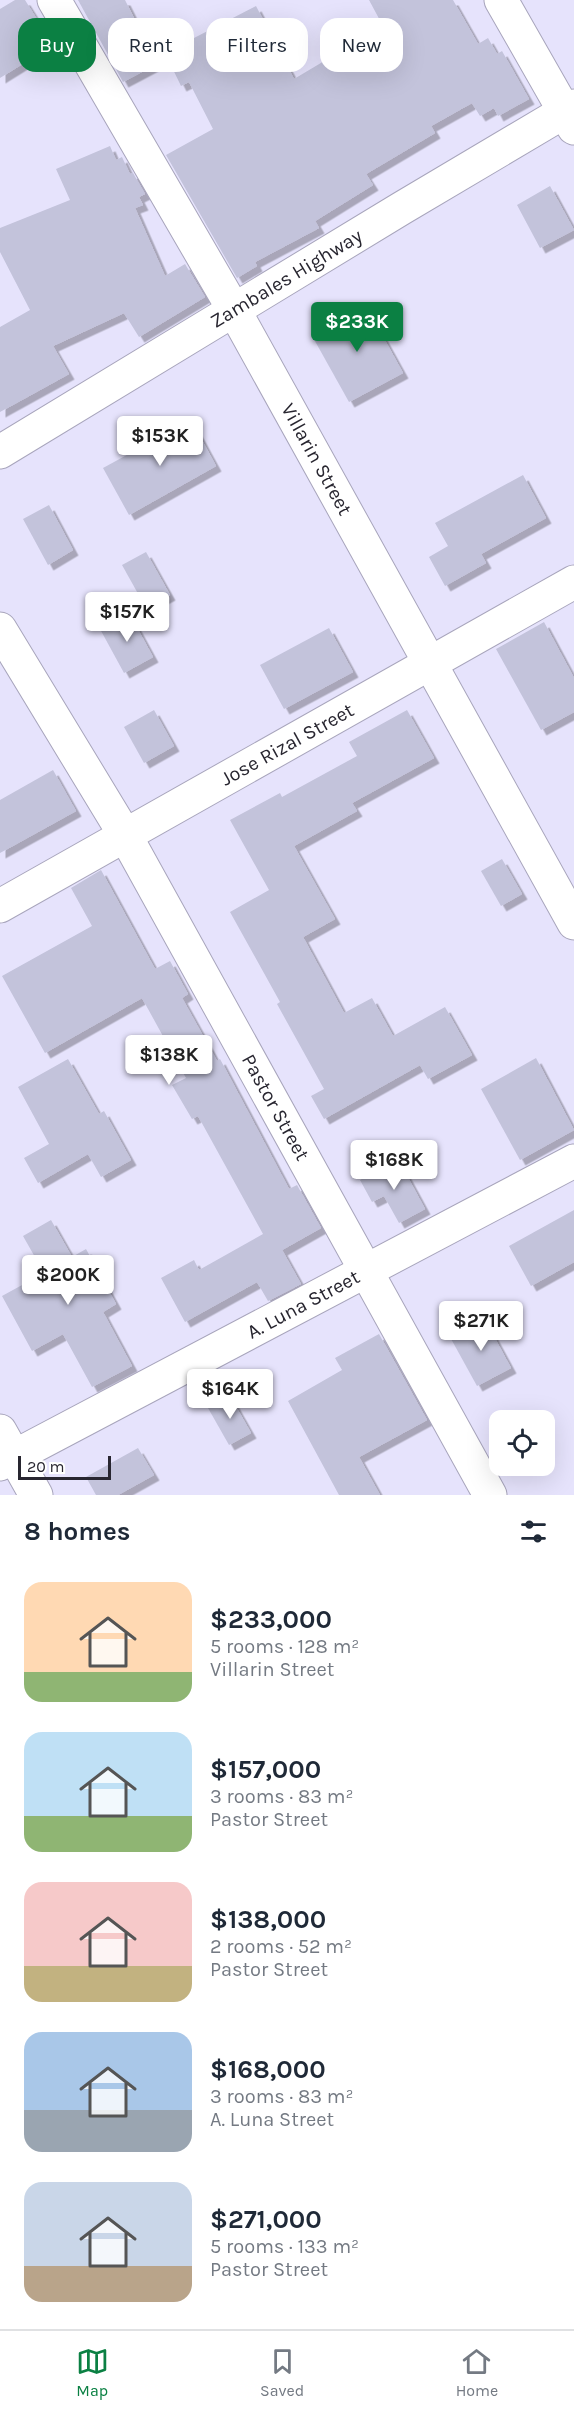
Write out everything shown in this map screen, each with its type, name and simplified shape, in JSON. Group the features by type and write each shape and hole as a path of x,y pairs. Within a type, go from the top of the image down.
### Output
{"street":[{"name":"Villarin Street","path":"54,0 234,310 574,922"},
{"path":"501,0 571,115"},
{"name":"Zambales Highway","path":"0,452 234,310 571,115"},
{"name":"Jose Rizal Street","path":"0,906 574,582"},
{"name":"Pastor Street","path":"0,629 125,835 490,1495"},
{"name":"A. Luna Street","path":"5,1450 366,1270 574,1161"},
{"path":"5,1450 36,1495"}],"building":[{"path":"15,0 25,0 36,18 18,18 18,67 0,78 0,9"},
{"path":"78,0 125,0 134,18 108,18 108,55 96,33 96,18 88,18"},
{"path":"369,0 453,0 478,44 488,38 497,54 502,51 529,99 498,116 494,108 480,116 472,103 431,126 435,133 366,174 373,185 315,221 319,228 255,262 257,266 237,278 166,155 213,129 189,82 181,86 174,72 194,72 194,38 206,32 206,72 290,72 294,79 320,64 320,72 403,72 403,18 379,18"},
{"path":"256,6 262,18 233,18"},
{"path":"118,72 142,72 123,82"},
{"path":"110,146 116,160 122,157 130,174 133,173 145,194 139,197 143,205 135,208 165,276 185,264 205,297 139,337 124,313 53,346 69,374 0,412 0,327 30,310 0,252 0,228 70,200 56,169"},
{"path":"550,186 574,230 540,248 517,205"},
{"path":"365,304 403,373 349,402 311,334"},
{"path":"191,420 216,466 129,515 103,468"},
{"path":"523,475 546,518 481,554 486,563 445,586 429,557 448,546 435,523"},
{"path":"49,505 73,550 48,565 23,519"},
{"path":"146,552 170,595 146,608 122,565"},
{"path":"129,613 153,657 124,673 100,629"},
{"path":"544,622 574,678 574,712 541,730 496,649"},
{"path":"329,628 353,672 284,709 260,665"},
{"path":"154,710 174,746 144,763 124,727"},
{"path":"407,710 434,758 352,803 357,811 294,846 335,919 303,937 344,1013 372,998 393,1036 445,1007 472,1055 428,1079 420,1065 324,1119 311,1096 324,1089 277,1004 280,1002 230,912 269,890 230,820 280,793 282,797 357,756 349,742"},
{"path":"53,770 76,811 0,853 0,800"},
{"path":"502,859 522,894 501,906 481,871"},
{"path":"101,870 155,969 170,961 188,994 182,998 217,1061 220,1059 289,1189 297,1185 321,1228 282,1250 301,1284 268,1301 257,1282 185,1322 161,1278 194,1260 199,1270 263,1234 198,1116 192,1119 172,1085 186,1078 142,998 45,1053 2,976 92,926 71,888"},
{"path":"536,1058 574,1130 520,1160 481,1089"},
{"path":"68,1059 99,1114 104,1111 131,1160 101,1177 88,1154 38,1183 24,1158 49,1144 18,1087"},
{"path":"398,1159 425,1209 399,1223 384,1196 372,1202 360,1180"},
{"path":"574,1210 574,1262 531,1286 509,1246"},
{"path":"51,1220 72,1257 86,1249 116,1304 103,1312 132,1366 92,1387 63,1334 32,1351 2,1296 44,1273 23,1236"},
{"path":"484,1318 511,1368 477,1386 450,1337"},
{"path":"379,1334 427,1420 359,1457 380,1495 339,1495 288,1401 342,1370 335,1358"},
{"path":"230,1396 251,1433 229,1445 208,1408"},
{"path":"138,1448 154,1475 118,1495 96,1495 86,1477"}]}
